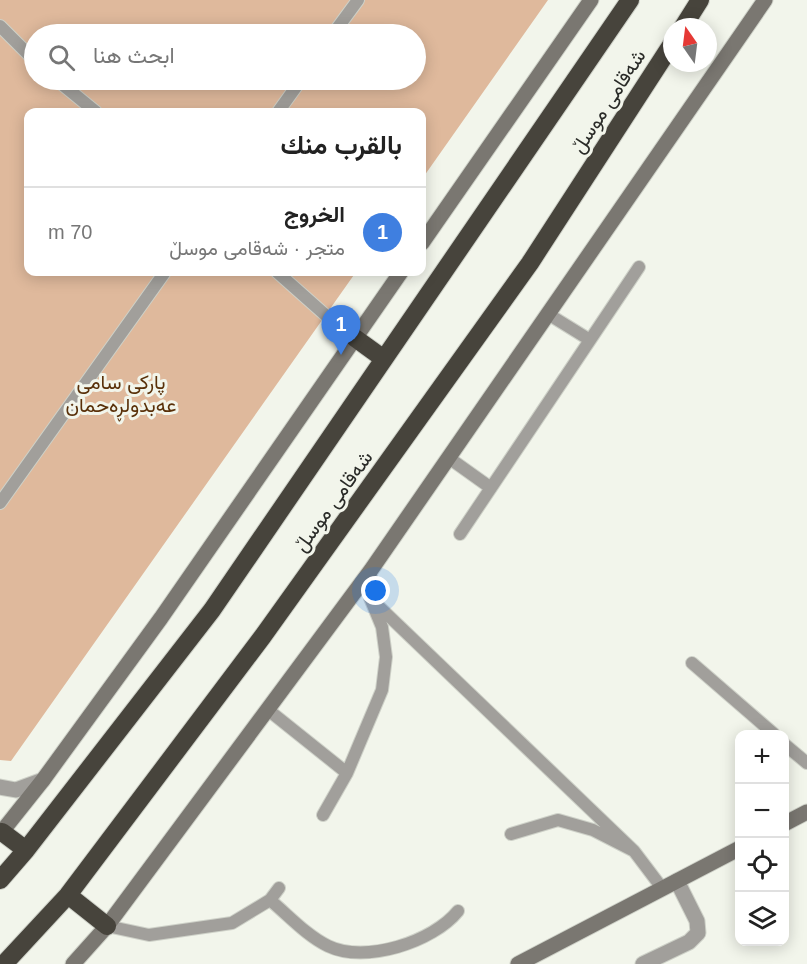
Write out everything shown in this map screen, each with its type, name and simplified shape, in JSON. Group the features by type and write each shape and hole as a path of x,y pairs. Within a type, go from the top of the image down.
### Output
{"highway":[{"name":"شەقامی موسڵ","path":"0,880 26,850 212,610 630,0"},
{"path":"689,18 700,0"},
{"name":"شەقامی موسڵ","path":"4,964 68,895 263,636 530,263 663,58"},
{"path":"355,338 384,359"},
{"path":"1,833 26,850"},
{"path":"68,895 107,926"}],"street":[{"path":"426,237 591,0"},
{"path":"73,964 107,926 371,570 765,0"},
{"path":"1,833 43,780 161,618 398,276"},
{"path":"0,787 16,790 43,780"},
{"path":"789,821 807,812"},
{"path":"518,964 735,851"},
{"path":"643,964 689,942 698,933 697,921 677,880"}],"lane":[{"path":"340,24 358,0"},
{"path":"0,26 24,50"},
{"path":"69,90 91,108"},
{"path":"281,108 294,90"},
{"path":"460,534 639,267"},
{"path":"0,503 162,276"},
{"path":"282,276 355,338"},
{"path":"548,314 590,340"},
{"path":"449,458 491,488"},
{"path":"324,815 347,773 382,690 386,657 382,627 370,598 371,570"},
{"path":"370,598 634,851 662,888"},
{"path":"692,663 768,730"},
{"path":"267,709 347,773"},
{"path":"789,748 807,763"},
{"path":"511,834 558,820 593,830 634,851"},
{"path":"107,926 149,935 232,923 270,900 279,888"},
{"path":"270,900 328,946 354,954 400,948 449,921 458,911"}],"green space":[{"name":"پارکی سامی عەبدولڕەحمان","path":"0,0 548,0 426,173 426,108 24,108 24,276 353,276 11,761 0,760"}],"place":[{"name":"الخروج","path":"341,355"}]}
